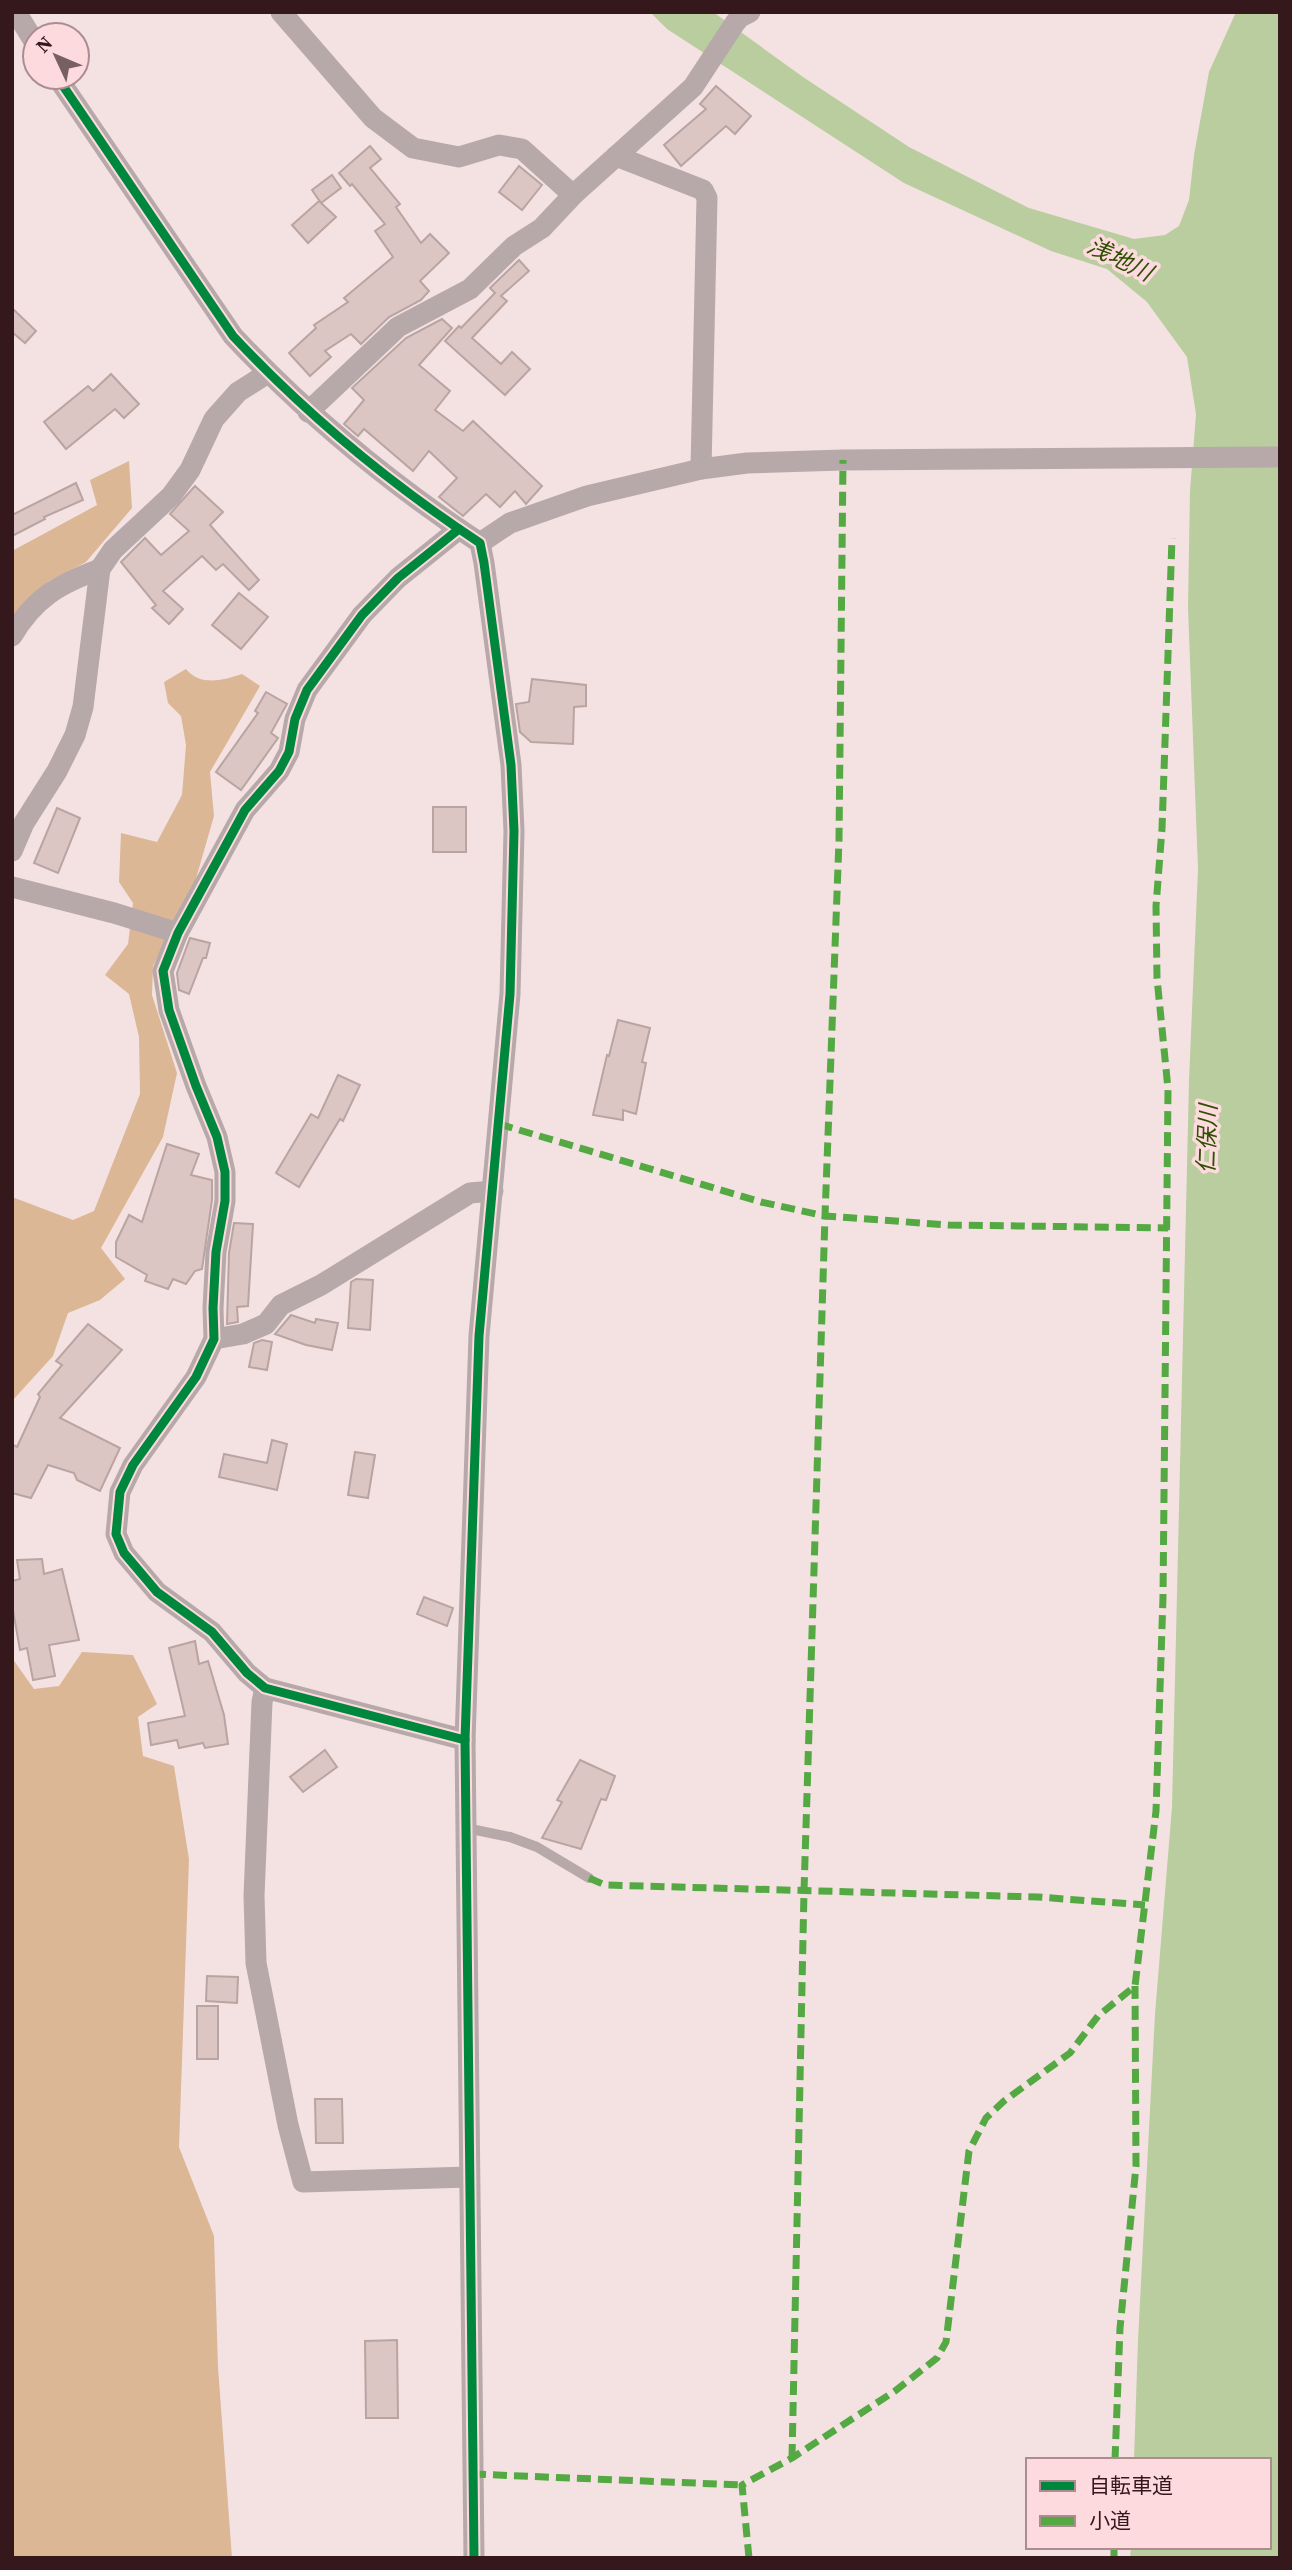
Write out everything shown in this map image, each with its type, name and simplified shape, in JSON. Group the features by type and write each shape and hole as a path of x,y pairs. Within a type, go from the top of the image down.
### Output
{"street":[{"path":"281,12 373,118 413,148 459,157 499,145 522,149 573,195"},
{"path":"308,412 398,327 470,289 514,246 542,228 573,195 693,87 740,16"},
{"path":"67,91 233,336 308,412 358,456 480,543 511,765 514,831 510,994 479,1336 465,1740 474,2558"},
{"path":"615,156 703,190 707,198 701,469"},
{"path":"12,851 24,823 57,771 75,735 82,707 100,569 113,550 171,496 190,470 214,419 238,392 268,373"},
{"path":"480,543 510,523 587,496 701,469 747,463 1280,457"},
{"path":"459,529 398,578 362,615 307,690 295,719 289,752 279,771 245,810 178,933 163,971 169,1010 196,1086 218,1137 225,1172 225,1201 216,1252 214,1339 196,1377 133,1465 120,1492 116,1534 124,1553 157,1592 212,1632 247,1673 265,1688 465,1740"},
{"path":"12,636 24,615 41,598 72,579 100,569"},
{"path":"12,887 114,913 178,933"},
{"path":"214,1339 243,1334 266,1324 281,1305 321,1285 470,1194 493,1191"},
{"path":"265,1688 262,1702 254,1896 256,1963 288,2125 303,2182 469,2177"}],"lane":[{"path":"466,1828 510,1837 537,1847 589,1878"}],"shaded area":[{"path":"129,461 132,508 86,562 49,581 12,620 12,551 97,505 90,480"},
{"path":"186,669 192,675 205,680 220,680 242,674 260,686 210,772 214,816 195,882 153,966 152,995 177,1073 163,1137 101,1248 125,1279 100,1300 68,1313 53,1356 12,1401 12,1197 73,1220 94,1211 140,1094 139,1037 129,994 105,975 128,944 133,903 119,882 121,833 157,842 182,795 186,745 181,716 168,703 164,682"},
{"path":"82,1652 133,1655 157,1704 138,1717 143,1756 174,1766 189,1859 179,2147 214,2236 218,2367 232,2558 12,2558 12,1658 34,1689 59,1686"}],"water":[{"path":"650,12 713,12 803,77 909,147 1029,208 1134,239 1165,235 1179,226 1189,200 1209,72 1236,12 1280,12 1280,2558 1130,2558 1131,2549 1271,2549 1271,2458 1134,2458 1155,2014 1172,1807 1189,1081 1198,869 1188,608 1190,491 1196,414 1187,357 1147,302 1107,269 1051,251 904,183 667,29"}],"building":[{"path":"716,86 751,116 735,134 726,126 681,166 664,145 706,109 700,104"},
{"path":"370,146 381,159 370,168 400,204 396,207 421,243 430,234 449,253 420,281 429,291 421,300 389,317 361,344 351,334 325,351 331,357 310,376 289,353 316,328 314,325 348,302 344,298 393,257 375,231 385,224 352,184 350,186 339,173"},
{"path":"519,166 542,185 522,210 499,192"},
{"path":"332,175 341,188 321,203 312,190"},
{"path":"319,201 336,217 308,243 292,225"},
{"path":"519,260 529,271 501,296 507,301 472,338 501,364 512,352 530,369 505,395 445,341 495,293 490,288"},
{"path":"12,308 36,331 25,343 12,332"},
{"path":"442,319 452,328 419,365 450,391 435,410 463,431 473,421 542,486 526,504 515,491 500,507 486,494 463,516 439,497 457,478 429,451 413,471 364,429 358,436 344,424 364,400 352,388 406,338"},
{"path":"111,374 139,404 124,418 115,409 66,449 44,422 88,386 93,391"},
{"path":"76,483 83,500 44,517 45,519 12,536 12,515"},
{"path":"195,486 223,512 210,525 259,580 249,590 223,564 216,570 202,556 163,591 183,609 169,624 152,608 156,605 121,562 145,538 161,555 189,531 170,514"},
{"path":"239,593 268,617 241,649 212,625"},
{"path":"532,679 586,685 586,706 574,707 573,744 531,742 520,732 516,704 529,702"},
{"path":"266,692 287,704 271,733 278,738 241,790 216,772 258,713 255,711"},
{"path":"433,807 466,807 466,852 433,852"},
{"path":"57,808 80,818 58,873 34,863"},
{"path":"190,938 210,943 189,994 179,990 177,973"},
{"path":"618,1020 650,1028 642,1062 646,1063 636,1114 623,1110 623,1120 593,1115"},
{"path":"338,1075 360,1085 343,1121 340,1119 299,1187 276,1173 311,1114 318,1118"},
{"path":"167,1144 199,1154 191,1175 212,1180 212,1200 202,1269 195,1271 186,1284 173,1279 168,1289 145,1281 147,1275 116,1257 116,1242 129,1215 142,1222"},
{"path":"234,1223 253,1224 248,1306 237,1307 238,1322 227,1324 229,1253"},
{"path":"356,1279 373,1280 370,1330 348,1328 351,1282"},
{"path":"291,1315 315,1323 316,1319 338,1323 332,1350 306,1345 275,1334"},
{"path":"88,1324 122,1350 60,1418 120,1448 100,1491 77,1480 74,1473 48,1465 31,1498 12,1493 12,1444 17,1447 40,1397 38,1394 62,1365 56,1361"},
{"path":"262,1340 272,1342 267,1370 249,1367 254,1343"},
{"path":"272,1440 287,1444 277,1490 219,1477 224,1454 267,1463"},
{"path":"355,1452 375,1455 368,1498 348,1495"},
{"path":"42,1559 44,1574 62,1569 79,1640 49,1645 55,1676 33,1680 27,1648 20,1650 12,1605 12,1581 20,1579 17,1560"},
{"path":"424,1597 453,1608 447,1626 417,1614"},
{"path":"195,1641 199,1664 208,1661 224,1715 228,1744 205,1748 203,1743 179,1748 177,1740 151,1745 148,1723 185,1716 169,1648"},
{"path":"325,1750 337,1767 303,1792 290,1777"},
{"path":"580,1760 615,1776 606,1800 601,1799 581,1849 542,1838 562,1802 557,1800"},
{"path":"207,1976 238,1977 237,2003 206,2001"},
{"path":"197,2006 218,2006 218,2059 197,2059"},
{"path":"315,2099 342,2099 343,2143 316,2143"},
{"path":"397,2340 398,2418 366,2418 365,2341"}],"marked path":[{"path":"792,2458 804,1891 839,840 843,460"},
{"path":"749,2558 742,2485 792,2458 895,2391 937,2358 946,2342 969,2151 986,2118 1004,2101 1070,2053 1098,2016 1135,1986 1156,1811 1163,1597 1168,1089 1157,978 1156,906 1162,829 1172,538"},
{"path":"499,1124 761,1202 825,1216 949,1225 1168,1228"},
{"path":"589,1878 605,1885 1038,1897 1145,1905"},
{"path":"1115,2458 1120,2328 1136,2166 1135,1986"},
{"path":"472,2474 742,2485"},
{"path":"1114,2549 1114,2558"}],"cycle path":[{"path":"67,91 233,336 290,393 350,447 480,543 484,563 511,765 514,831 510,994 479,1336 465,1740 474,2558"},
{"path":"459,529 398,578 362,615 307,690 295,719 289,752 279,771 245,810 178,933 163,971 169,1010 217,1137 225,1172 225,1201 216,1252 214,1339 196,1377 133,1465 120,1492 116,1534 124,1553 157,1592 212,1632 247,1673 265,1688 465,1740"}],"water label":[{"name":"浅地川","path":"1120,259"},
{"name":"仁保川","path":"1207,1139"}]}
